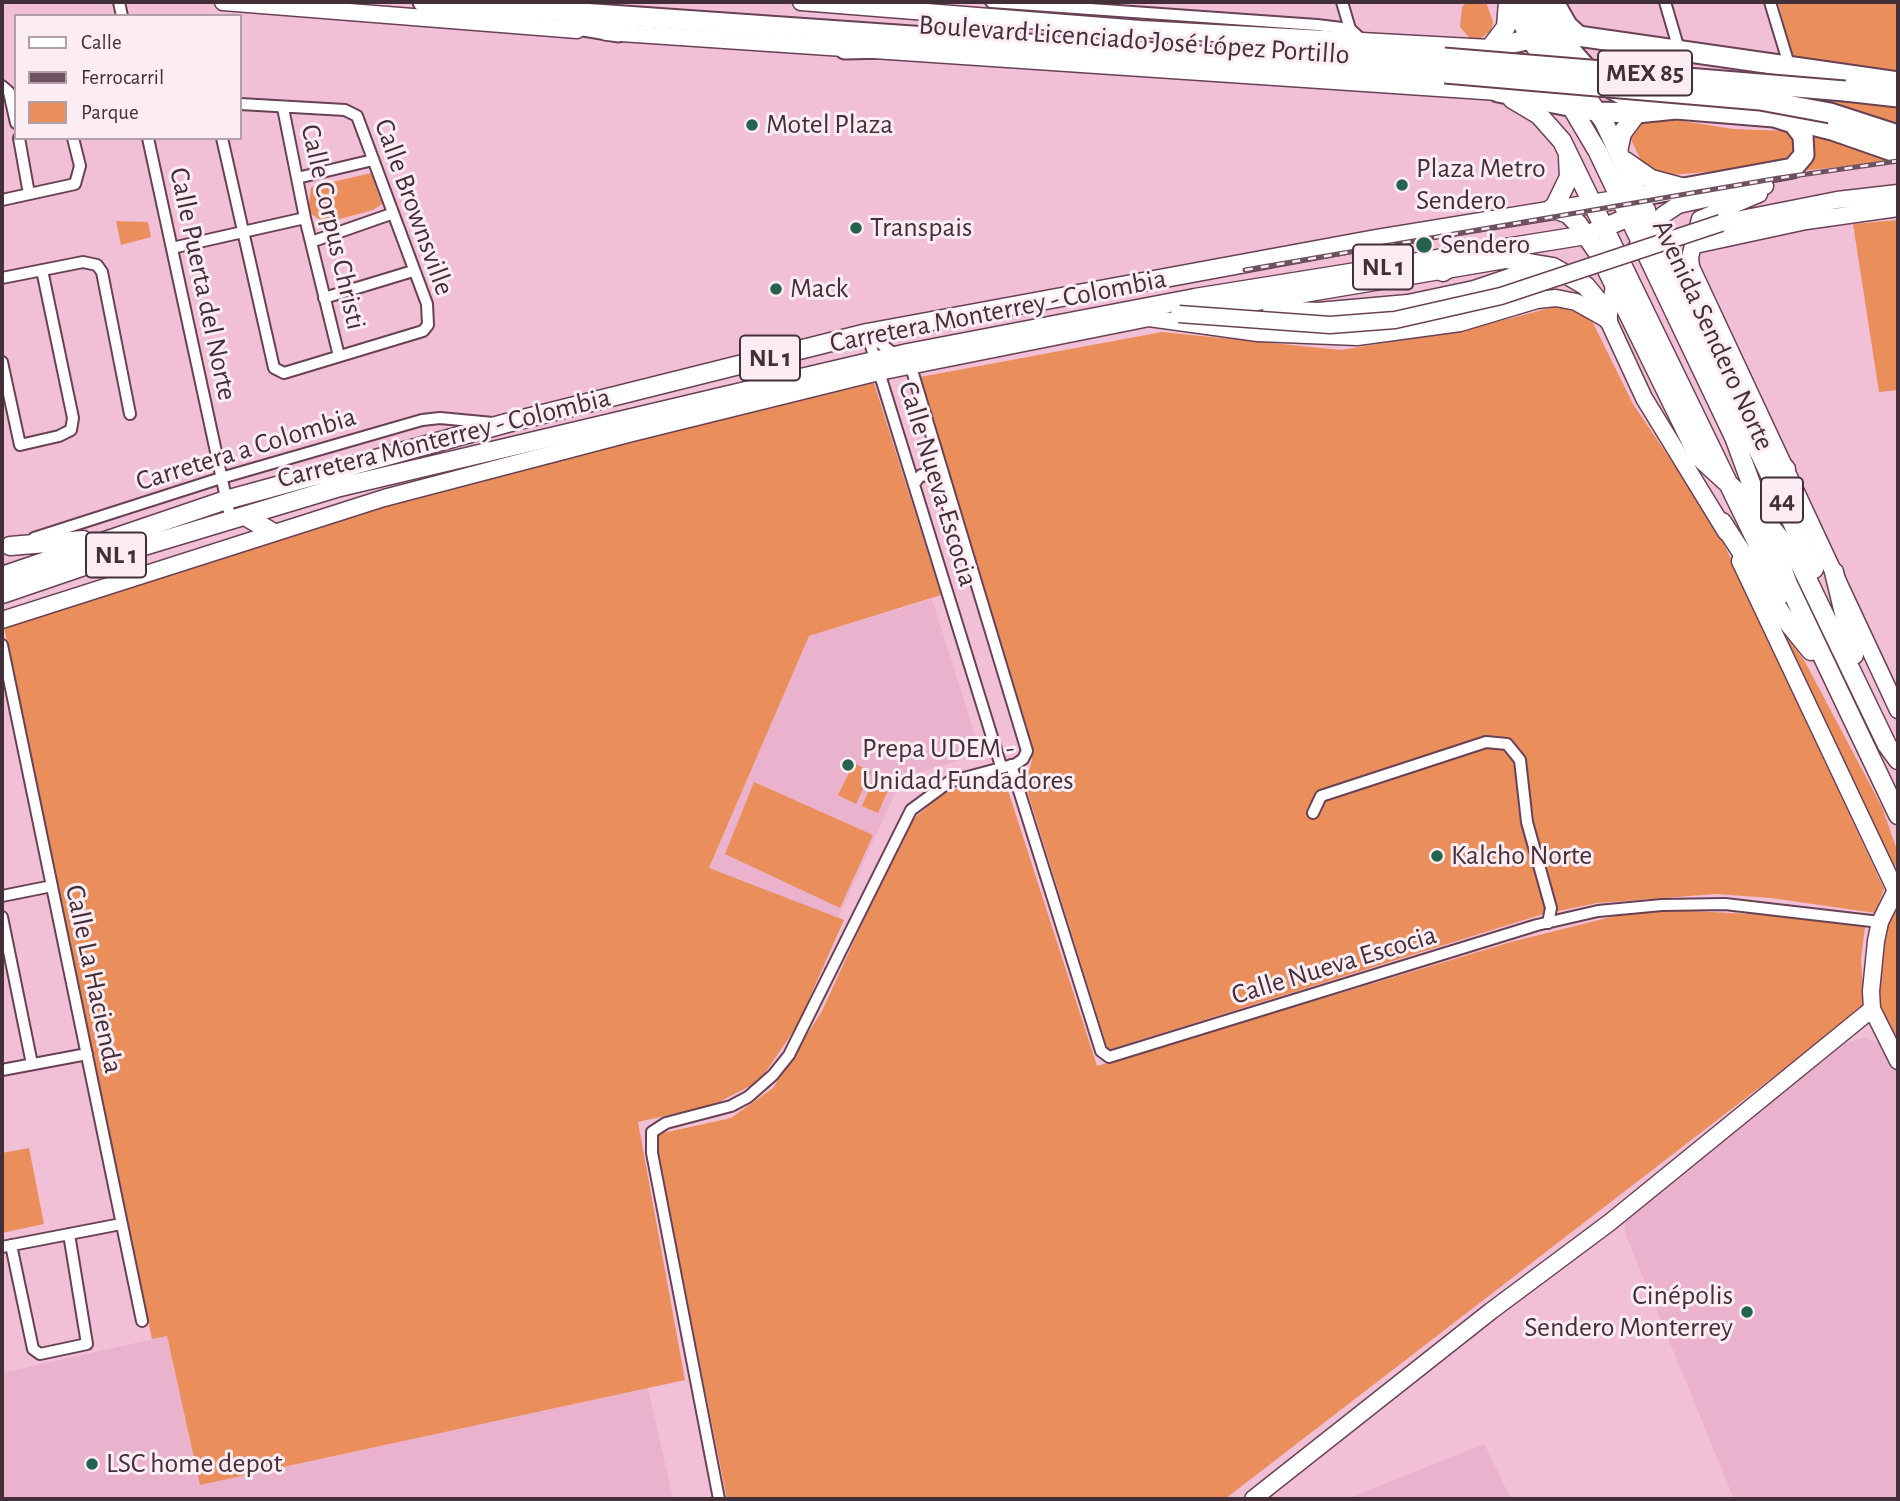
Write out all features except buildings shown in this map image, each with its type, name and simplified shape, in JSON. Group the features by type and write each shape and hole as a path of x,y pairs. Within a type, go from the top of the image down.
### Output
{"highway":[{"name":"Boulevard Licenciado José López Portillo","path":"422,2 966,41 1233,47"},
{"name":"Boulevard Licenciado José López Portillo","path":"595,2 1233,47"},
{"path":"1543,2 1545,37"},
{"path":"488,7 513,15 618,32"},
{"path":"1545,37 1581,63 1598,80 1642,108"},
{"path":"1490,48 1545,37 1591,39 1898,82"},
{"path":"845,49 931,46 966,41"},
{"name":"MEX 85","path":"1233,47 1444,65 1846,91 1898,97"},
{"path":"1642,108 1634,84 1638,66 1645,61 1677,53"},
{"name":"MEX 85","path":"1444,65 1760,100 1830,113 1898,135"},
{"path":"1498,92 1599,112 1642,108 1676,109 1784,119 1825,127 1898,153"},
{"path":"1776,176 1799,163 1804,155 1805,142 1797,126 1784,119"},
{"name":"NL 1","path":"1619,212 1685,188 1776,176"}],"main road":[{"name":"Avenida Sendero Norte","path":"1509,2 1545,37 1599,112 1620,155 1619,212 1626,261 1734,438 1788,584 1898,815"},
{"path":"1490,48 1506,27 1509,2"},
{"name":"Avenida Sendero Norte","path":"1528,2 1545,37 1572,108 1598,152 1619,212 1665,250 1898,749"},
{"path":"1490,48 1502,48 1522,59 1536,74 1588,180"},
{"path":"1498,92 1539,115 1562,141 1588,180 1619,212 1626,261 1725,482 1811,651"},
{"path":"1642,108 1622,133 1620,155 1651,179 1685,188"},
{"path":"1554,208 1569,177 1569,163 1562,141"},
{"path":"1554,208 1588,180 1598,152"},
{"path":"1554,208 1568,214 1582,229 1626,261"},
{"name":"Carretera Monterrey - Colombia","path":"2,576 226,500 507,423 867,333 1554,208 1619,212"},
{"path":"1401,265 1424,253 1582,229 1619,212"},
{"name":"Carretera Monterrey - Colombia","path":"2,594 134,549 340,487 904,361 938,347 1195,298 1470,253 1582,229"},
{"path":"1443,272 1470,253 1545,265 1570,274 1586,286 1599,302 1608,320"},
{"path":"938,347 965,356"},
{"path":"1751,434 1786,469"},
{"path":"1725,482 1761,514 1786,543 1813,587 1887,745 1898,760"},
{"path":"238,519 272,532"},
{"path":"1721,522 1785,619 1829,671"},
{"path":"5,547 107,539"},
{"path":"1834,572 1854,655"},
{"path":"1889,796 1898,821"}],"street":[{"name":"Boulevard Licenciado José López Portillo","path":"223,2 845,49 1498,92"},
{"name":"Boulevard Licenciado José López Portillo","path":"801,2 1176,22 1233,47 1331,40 1357,35 1490,48"},
{"path":"991,2 1056,14 1103,5 1176,22 1264,21 1317,26 1357,35"},
{"path":"1342,2 1357,35"},
{"path":"1559,2 1571,23 1591,39"},
{"path":"1665,2 1677,53"},
{"path":"1770,2 1790,68"},
{"path":"1233,47 1264,21"},
{"path":"1317,26 1331,40"},
{"path":"1490,48 1505,53 1514,67 1512,81 1498,92"},
{"path":"5,87 14,116"},
{"name":"Calle Brownsville","path":"222,140 274,368 284,373 423,331 428,326 430,313 391,214 361,122 353,112 242,104"},
{"name":"Calle Corpus Christi","path":"283,107 305,218 339,356"},
{"path":"19,140 29,194"},
{"path":"2,200 75,184 80,176 74,140"},
{"name":"Calle Puerta del Norte","path":"148,140 226,500 238,519"},
{"path":"297,178 373,160"},
{"path":"1776,176 1678,205 1619,212 1626,261 1608,320 1644,398 1721,522 1897,890 1880,922 1872,970 1872,1009 1898,1061"},
{"path":"1776,176 1750,200 1702,216 1695,230 1691,267 1898,710"},
{"path":"1179,314 1330,325 1395,320 1501,296 1721,223 1837,200 1898,193"},
{"path":"1695,245 1806,221 1898,208"},
{"path":"311,242 391,214"},
{"path":"172,248 305,218"},
{"path":"1626,261 1665,250 1691,267"},
{"path":"1149,318 1237,308 1510,259"},
{"path":"2,278 93,262 102,272 130,414"},
{"path":"1237,308 1318,311 1387,306 1474,289 1545,265"},
{"path":"2,362 20,445 59,436 71,430 73,418 42,270"},
{"path":"324,298 413,271"},
{"name":"NL 1","path":"904,361 965,356 1149,318 1282,335 1357,337 1460,323 1537,300 1556,298 1576,302 1608,320"},
{"name":"Calle Nueva Escocia","path":"867,333 904,361 958,520 1026,745 1026,754 1020,762 1006,766"},
{"name":"Calle Nueva Escocia","path":"867,333 1006,766 1101,1051 1107,1057 1548,923 1598,911 1662,905 1725,904 1880,922"},
{"name":"NL 1","path":"2,620 384,498 877,367"},
{"name":"Carretera a Colombia","path":"5,547 221,478 422,420 440,418 507,423"},
{"path":"914,484 921,475 934,477 945,504 958,520"},
{"name":"Calle La Hacienda","path":"2,645 142,1321"},
{"path":"2,706 14,702"},
{"path":"1313,813 1321,796 1486,742 1507,744 1520,760 1527,822 1551,908 1548,923"},
{"path":"719,1499 652,1153 652,1132 666,1123 731,1106 748,1097 773,1075 789,1055 911,810 949,782 1006,766"},
{"path":"2,896 52,886"},
{"path":"2,917 32,1064"},
{"path":"1253,1499 1454,1339 1609,1223 1872,1009"},
{"path":"2,1070 87,1054"},
{"path":"69,1234 88,1340 84,1346 40,1354 33,1349 6,1246 121,1224"}],"shaded area":[{"name":"Prepa UDEM - Unidad Fundadores","path":"932,599 981,754 903,777 838,918 709,869 809,636"},
{"path":"1864,1037 1878,1043 1898,1074 1898,1499 1734,1499 1626,1236 1625,1224 1630,1215 1845,1044"},
{"path":"167,1336 200,1485 648,1388 673,1499 2,1499 2,1373"},
{"path":"1484,1444 1511,1499 1347,1499"}],"green space":[{"path":"1467,2 1486,2 1493,22 1491,31 1474,43 1460,27 1462,7"},
{"path":"1778,2 1898,2 1898,76 1795,67"},
{"path":"1756,87 1898,103 1898,126 1836,106"},
{"path":"1663,118 1733,129 1787,131 1794,138 1793,155 1791,159 1731,170 1658,176 1642,163 1629,135 1636,122"},
{"path":"1809,131 1859,145 1891,162 1798,171"},
{"path":"371,173 382,204 373,210 325,223 308,212 311,187"},
{"path":"1898,220 1898,390 1879,392 1853,224"},
{"path":"116,221 148,222 151,237 121,245"},
{"path":"1554,307 1581,313 1593,323 1633,404 1716,527 1884,889 1875,913 1771,898 1716,894 1597,903 1540,915 1108,1050 1025,784 1032,760 920,377 1162,332 1341,350 1465,330"},
{"path":"874,383 941,595 809,636 709,868 844,920 797,1026 765,1073 752,1085 713,1105 638,1122 685,1380 200,1485 167,1336 152,1339 4,627 349,516 585,453"},
{"path":"1780,627 1805,662 1882,807 1898,853 1895,868"},
{"path":"854,763 871,772 856,804 838,795"},
{"path":"876,774 892,781 878,813 862,806"},
{"path":"1004,778 1097,1066 1511,942 1619,915 1672,910 1809,917 1865,927 1861,959 1864,1007 1225,1499 727,1499 654,1135 731,1118 773,1088 822,1011 908,823 947,791"},
{"path":"754,782 873,835 840,908 725,854"},
{"path":"1895,911 1898,914 1898,1052 1886,1030 1876,998 1876,971 1891,913"},
{"path":"29,1148 44,1224 2,1233 2,1153"}],"railway":[{"path":"1245,270 1779,178 1898,161"}],"place":[{"name":"Motel Plaza","path":"752,125"},
{"name":"Plaza Metro Sendero","path":"1402,185"},
{"name":"Transpais","path":"856,228"},
{"name":"Sendero","path":"1424,245"},
{"name":"Mack","path":"776,289"},
{"name":"Prepa UDEM - Unidad Fundadores","path":"848,765"},
{"name":"Kalcho Norte","path":"1437,856"},
{"name":"Cinépolis Sendero Monterrey","path":"1747,1312"},
{"name":"LSC home depot","path":"92,1464"}]}
